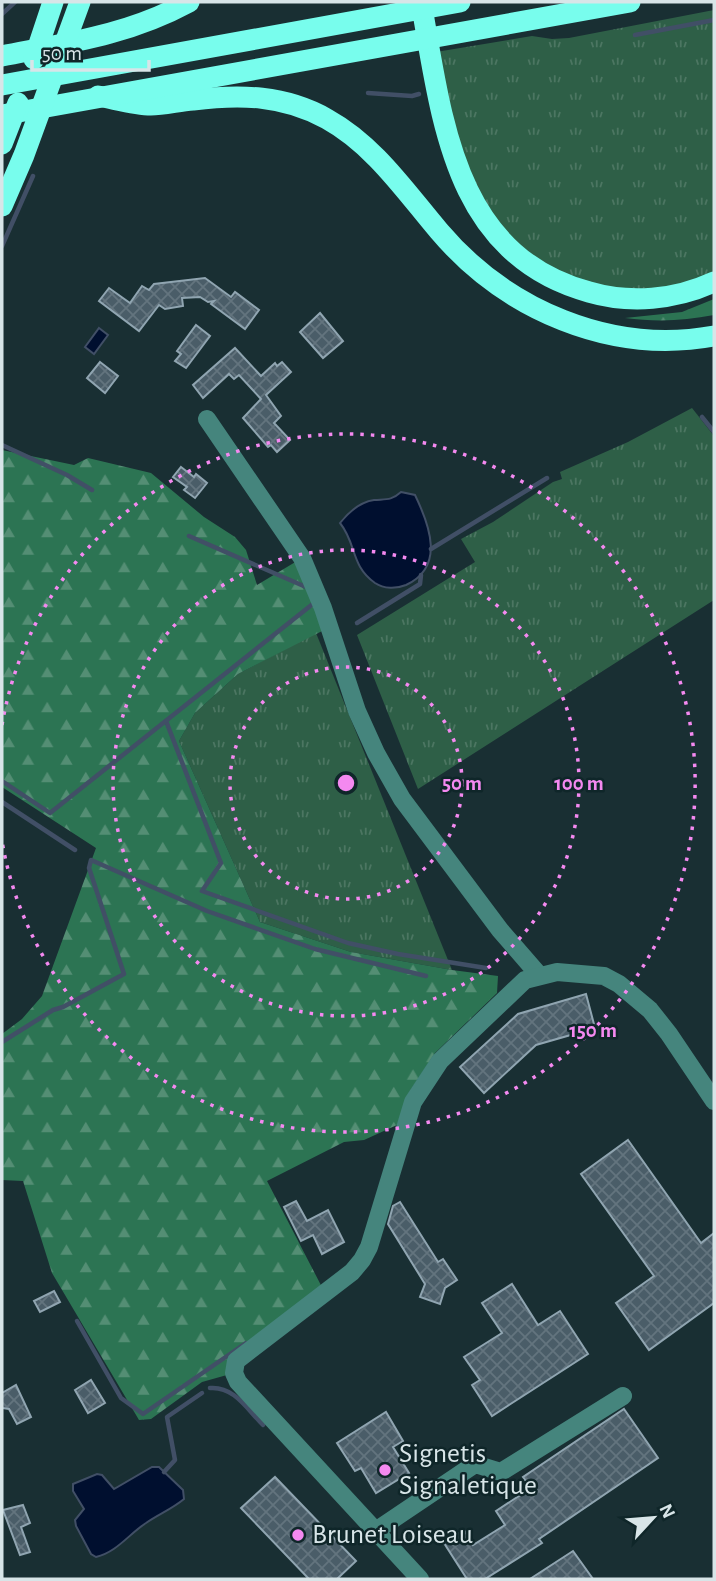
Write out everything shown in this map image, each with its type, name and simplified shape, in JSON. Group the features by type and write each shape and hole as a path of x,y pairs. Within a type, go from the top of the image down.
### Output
{"highway":[{"path":"2,144 53,2"},
{"path":"2,206 24,155 80,2"},
{"path":"9,55 93,38 140,25 189,2"},
{"path":"3,84 421,6 460,2"},
{"path":"2,115 629,2"},
{"path":"421,6 437,99 458,173 475,206 509,249 548,277 605,297 661,298 685,293 714,282"},
{"path":"98,96 150,105 248,96 268,98 304,108 347,132 366,147 470,263 512,295 538,310 598,332 630,338 683,340 714,336"}],"street":[{"path":"207,419 302,558 324,608 357,710 376,753 402,799 500,930 539,975"},
{"path":"420,1579 238,1381 234,1373 236,1361 352,1272 362,1260 369,1247 413,1102 440,1061 525,980 557,972 604,976 619,984 656,1018 714,1101"},
{"path":"377,1530 475,1464 501,1472 623,1396"}],"green space":[{"path":"714,10 714,275 706,279 632,293 561,276 499,229 461,163 436,52 532,36 569,38"},
{"path":"714,299 714,315 670,320 625,318 682,312"},
{"path":"692,408 714,436 714,600 418,789 357,635 475,562 461,539 562,479 560,472 628,442"},
{"path":"2,450 74,465 88,458 151,473 204,517 235,537 246,550 257,585 302,558 330,627 238,674 195,713 179,741 260,922 351,952 498,976 497,993 435,1053 408,1094 397,1125 364,1140 344,1142 267,1181 325,1293 234,1373 202,1382 151,1419 139,1420 52,1273 23,1181 2,1180 2,1034 22,1019 42,996 96,848 2,787"},
{"path":"316,633 452,970 351,952 260,922 179,741 195,713 238,674"}],"water":[{"path":"99,328 108,335 94,354 85,347"},
{"path":"401,492 415,495 431,545 426,568 406,585 394,588 375,583 361,569 340,523 364,503 391,498"},
{"path":"152,1467 159,1467 183,1490 184,1499 146,1523 117,1547 96,1557 91,1554 76,1526 75,1520 84,1509 73,1491 73,1484 97,1474 102,1475 114,1489"}],"building":[{"path":"205,278 231,297 235,292 259,310 245,329 211,304 214,301 208,302 200,297 182,298 183,306 165,309 159,305 139,331 99,301 109,288 130,303 142,286 149,290 154,284"},
{"path":"320,313 343,341 323,358 300,332"},
{"path":"196,325 210,336 186,368 175,361 181,354 177,351"},
{"path":"235,348 261,376 275,363 277,366 282,362 291,372 266,395 281,416 274,423 290,440 277,452 271,445 268,447 243,418 261,399 239,375 234,379 229,374 203,398 193,385"},
{"path":"100,362 118,376 105,393 87,378"},
{"path":"181,467 207,483 195,498 184,490 187,487 173,477"},
{"path":"586,994 595,1028 536,1045 484,1093 460,1067 518,1014"},
{"path":"628,1140 701,1243 714,1233 714,1303 649,1350 616,1303 654,1276 581,1174"},
{"path":"296,1201 307,1221 328,1210 344,1242 322,1254 313,1235 301,1241 284,1207"},
{"path":"400,1202 438,1262 443,1259 457,1280 445,1288 440,1304 420,1297 425,1284 388,1224 393,1206"},
{"path":"512,1284 538,1325 560,1311 588,1354 492,1416 472,1385 480,1380 464,1357 502,1333 482,1303"},
{"path":"54,1291 60,1302 40,1312 34,1301"},
{"path":"91,1380 105,1403 88,1413 75,1390"},
{"path":"16,1385 31,1417 17,1424 9,1409 2,1408 2,1393"},
{"path":"624,1409 658,1458 539,1539 542,1543 485,1579 467,1579 444,1543 464,1530 473,1545 505,1525 496,1511 531,1488 523,1477"},
{"path":"386,1412 403,1441 393,1447 409,1473 376,1493 361,1468 355,1471 337,1443"},
{"name":"Brunet Loiseau","path":"275,1477 356,1561 337,1579 309,1579 241,1508"},
{"path":"23,1505 30,1523 21,1527 30,1552 20,1555 3,1510"},
{"path":"573,1551 593,1579 530,1579"}],"waterway":[{"path":"2,14 15,2"},
{"path":"635,35 714,20"},
{"path":"368,93 412,96 419,94"},
{"path":"2,246 33,176"},
{"path":"702,417 714,432"},
{"path":"2,445 67,475 92,490"},
{"path":"431,549 547,478"},
{"path":"189,536 306,587"},
{"path":"357,623 420,584 421,575"},
{"path":"2,781 50,813 314,603"},
{"path":"166,721 221,863 202,891 348,943 486,968"},
{"path":"2,802 75,850"},
{"path":"2,1042 53,1010 124,974 89,868 91,860 207,911 315,949 426,976"},
{"path":"77,1321 121,1398 143,1414 246,1343"},
{"path":"210,1388 219,1388 233,1395 263,1425"},
{"path":"164,1472 175,1460 167,1417 202,1393"}],"place":[{"name":"Signetis Signaletique","path":"385,1470"},
{"name":"Brunet Loiseau","path":"298,1535"}]}
